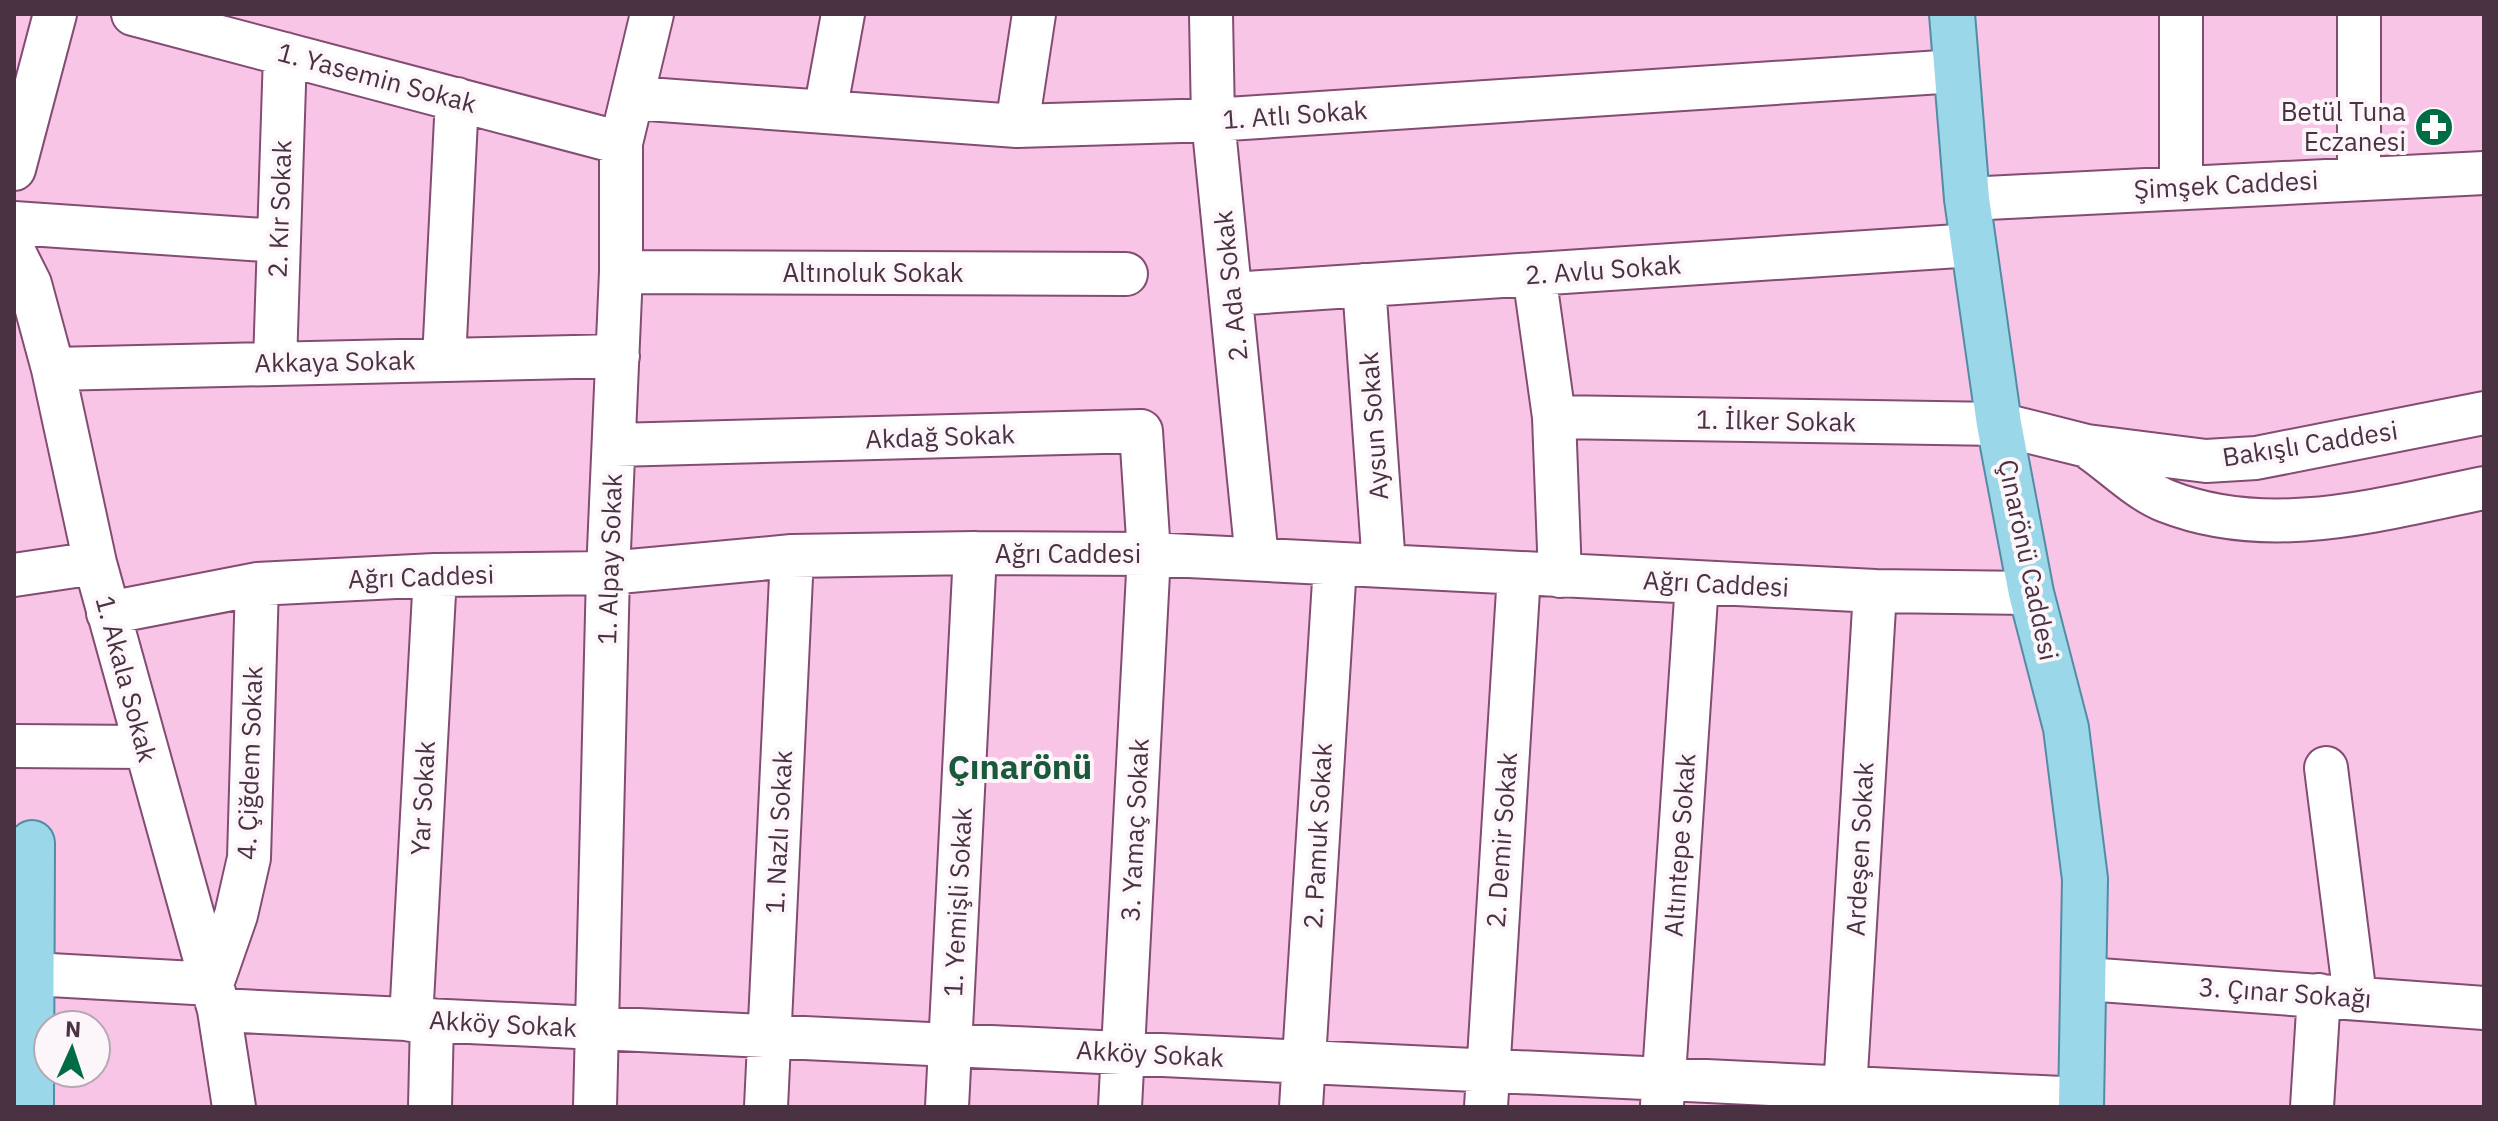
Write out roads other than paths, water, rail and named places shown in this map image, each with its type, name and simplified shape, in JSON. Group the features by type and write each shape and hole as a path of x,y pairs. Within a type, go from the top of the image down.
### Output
{"main road":[{"name":"Çınarönü Caddesi","path":"1952,14 1967,199 1999,424 2031,593 2066,728 2085,879 2086,979 2081,1103"},
{"path":"31,1107 22,974 32,843"}],"street":[{"path":"14,169 55,14"},
{"name":"1. Yasemin Sokak","path":"133,14 621,143"},
{"name":"1. Alpay Sokak","path":"595,1107 608,573 621,272 621,143 652,14"},
{"path":"825,112 843,14"},
{"path":"1017,126 1034,14"},
{"name":"2. Ada Sokak","path":"1211,14 1213,120 1257,559"},
{"path":"2181,14 2181,187"},
{"path":"2359,14 2359,178"},
{"name":"2. Kır Sokak","path":"275,363 285,54"},
{"name":"1. Atlı Sokak","path":"634,98 1017,126 1213,120 1956,71"},
{"path":"444,360 457,99"},
{"name":"Şimşek Caddesi","path":"1967,199 2484,173"},
{"path":"14,223 279,241"},
{"name":"2. Avlu Sokak","path":"1232,294 1973,245"},
{"name":"1. Akala Sokak","path":"14,252 30,284 53,369 95,563 215,997 234,1107"},
{"name":"Altınoluk Sokak","path":"621,272 1126,274"},
{"path":"1534,274 1554,417 1560,576"},
{"name":"Aysun Sokak","path":"1364,285 1384,566"},
{"name":"Akkaya Sokak","path":"53,369 618,356"},
{"name":"Bakışlı Caddesi","path":"1999,424 2087,446 2206,461 2256,458 2484,413"},
{"name":"1. İlker Sokak","path":"1554,417 1999,424"},
{"name":"Akdağ Sokak","path":"615,445 1141,431 1149,554"},
{"name":"Bakışlı Caddesi","path":"2087,446 2165,500 2243,521 2327,519 2484,488"},
{"name":"Ağrı Caddesi","path":"108,613 257,584 435,575 608,573 792,556 975,553 1149,554 1875,591 2031,593"},
{"name":"1. Yemişli Sokak","path":"947,1107 975,553"},
{"name":"3. Yamaç Sokak","path":"1120,1107 1149,554"},
{"name":"1. Nazlı Sokak","path":"766,1107 792,556"},
{"path":"14,575 95,563"},
{"name":"2. Pamuk Sokak","path":"1301,1107 1335,565"},
{"name":"2. Demir Sokak","path":"1487,1089 1519,574"},
{"name":"Yar Sokak","path":"430,1107 422,1020 435,575"},
{"name":"Altıntepe Sokak","path":"1663,1093 1697,583"},
{"name":"4. Çiğdem Sokak","path":"215,997 249,858 257,584"},
{"name":"Ardeşen Sokak","path":"1845,1097 1875,591"},
{"path":"14,746 144,747"},
{"path":"2312,1107 2337,996 2326,768"},
{"name":"Akköy Sokak","path":"22,974 422,1020 1304,1062 1487,1089 2081,1103"},
{"name":"3. Çınar Sokağı","path":"2086,979 2484,1008"}],"place":[{"name":"Betül Tuna Eczanesi","path":"2434,127"}],"district":[{"name":"Çınarönü","path":"1020,767"}]}
